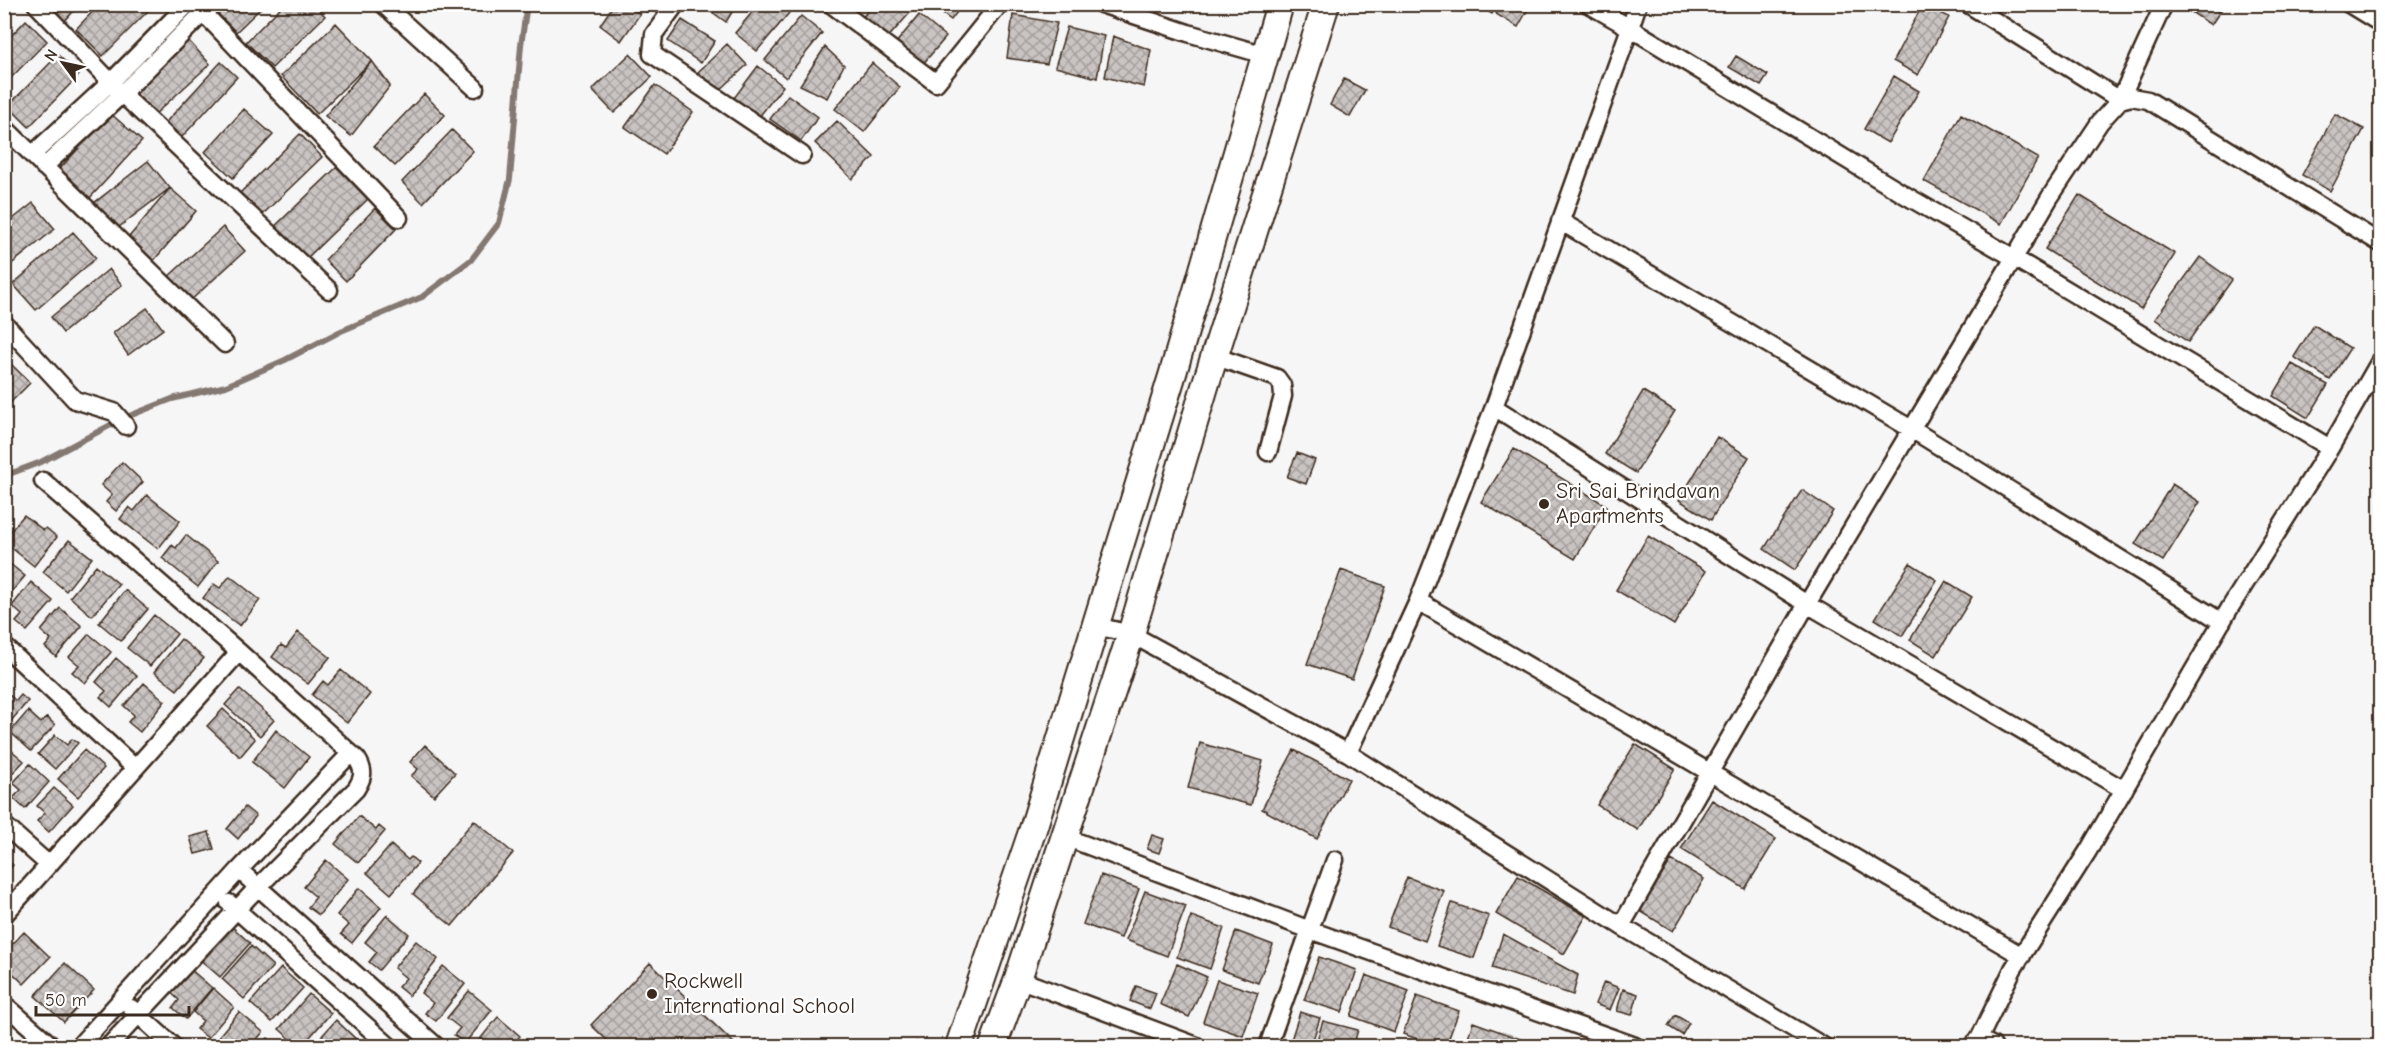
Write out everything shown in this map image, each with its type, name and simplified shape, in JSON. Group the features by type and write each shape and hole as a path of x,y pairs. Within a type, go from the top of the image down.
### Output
{"main road":[{"path":"958,1047 1034,826 1096,626 1280,4"},
{"path":"993,1047 1018,979 1131,634 1214,356 1326,4"},
{"path":"1190,313 1224,324"}],"street":[{"path":"36,4 117,88 329,290"},
{"path":"117,88 188,4"},
{"path":"382,4 475,88"},
{"path":"676,4 654,34 652,54 802,155"},
{"path":"831,4 936,83 1000,4"},
{"path":"1101,4 1188,33 1265,55"},
{"path":"1588,4 2330,448"},
{"path":"1348,753 1418,601 1494,406 1638,4"},
{"path":"1968,4 2120,100 2131,97 2148,100 2380,243"},
{"path":"1621,926 1807,604 1913,430 2050,197 2087,141 2120,100 2164,4"},
{"path":"2349,4 2380,23"},
{"path":"38,161 203,7 399,218"},
{"path":"4,127 225,344"},
{"path":"1560,220 1913,430 2222,622"},
{"path":"4,323 75,400 107,409 122,421"},
{"path":"1214,356 1277,378 1282,385 1283,396 1268,452"},
{"path":"1981,1044 2022,956 2124,790 2222,622 2330,448 2380,361"},
{"path":"1494,406 1807,604 2124,790"},
{"path":"43,481 239,652 363,767 362,779 356,789 258,887 109,1047"},
{"path":"1418,601 2022,956"},
{"path":"1096,626 1131,634 1348,753 1621,926 1823,1047"},
{"path":"4,646 135,768"},
{"path":"4,915 239,652"},
{"path":"79,1047 239,870 350,754"},
{"path":"4,825 48,865"},
{"path":"1065,837 1310,930 1635,1047"},
{"path":"1268,1047 1335,860"},
{"path":"239,870 436,1047"},
{"path":"218,893 389,1047"},
{"path":"1018,979 1197,1047"},
{"path":"122,999 173,1047"},
{"path":"4,1004 52,1047"}],"building":[{"path":"4,4 13,5 4,13"},
{"path":"46,4 80,4 64,22"},
{"path":"100,4 150,4 152,7 103,56 76,29"},
{"path":"216,4 265,4 236,32 212,8"},
{"path":"284,4 314,4 325,16 272,68 246,42"},
{"path":"614,4 626,4 640,14 621,41 600,25"},
{"path":"638,4 653,4 646,12"},
{"path":"701,4 737,4 726,22"},
{"path":"759,4 778,4 789,13 757,51 735,33"},
{"path":"873,4 912,4 915,7 887,39 862,18"},
{"path":"929,4 963,4 951,20"},
{"path":"1475,4 1497,4 1492,14"},
{"path":"1501,4 1531,4 1518,27 1496,14"},
{"path":"1923,4 1949,17 1918,75 1893,61"},
{"path":"2187,4 2225,4 2211,25 2185,8"},
{"path":"919,15 946,37 922,65 896,43"},
{"path":"1013,15 1057,23 1047,64 1007,58"},
{"path":"801,16 822,33 786,78 765,60"},
{"path":"26,20 47,41 4,85 4,43"},
{"path":"682,20 715,41 701,63 668,41"},
{"path":"336,23 372,61 317,114 281,76"},
{"path":"1067,27 1104,36 1097,78 1055,67"},
{"path":"1113,36 1151,50 1144,87 1105,77"},
{"path":"187,39 210,64 153,116 130,92"},
{"path":"727,44 747,65 717,93 698,72"},
{"path":"825,47 844,65 827,98 800,85"},
{"path":"630,54 652,77 614,113 592,90"},
{"path":"58,55 79,75 29,127 8,106"},
{"path":"1736,56 1768,75 1761,86 1729,67"},
{"path":"372,61 390,86 351,136 325,116"},
{"path":"221,62 237,77 182,137 166,122"},
{"path":"872,63 900,87 864,132 835,109"},
{"path":"758,66 783,86 759,117 734,98"},
{"path":"1894,76 1919,91 1888,143 1864,129"},
{"path":"1344,79 1365,90 1350,117 1330,105"},
{"path":"655,85 693,112 664,154 625,127"},
{"path":"424,94 445,115 395,166 374,146"},
{"path":"788,95 818,117 801,141 770,119"},
{"path":"244,109 273,135 233,178 205,152"},
{"path":"110,113 142,141 88,200 57,172"},
{"path":"1961,114 2038,158 2001,224 1924,181"},
{"path":"2335,114 2364,129 2330,191 2302,175"},
{"path":"837,121 874,157 852,179 815,143"},
{"path":"452,130 473,151 423,203 402,182"},
{"path":"300,134 322,157 261,216 239,194"},
{"path":"148,161 170,188 115,230 94,203"},
{"path":"337,167 368,199 304,261 273,228"},
{"path":"170,188 196,211 150,265 124,243"},
{"path":"2079,195 2175,254 2141,309 2045,249"},
{"path":"33,203 55,229 4,270 4,226"},
{"path":"375,208 396,229 346,281 325,260"},
{"path":"223,227 245,251 190,301 168,277"},
{"path":"73,232 96,258 36,310 13,284"},
{"path":"2200,257 2232,280 2188,342 2155,319"},
{"path":"109,269 122,285 63,333 51,317"},
{"path":"147,308 163,329 128,355 113,333"},
{"path":"2314,325 2350,348 2330,380 2294,357"},
{"path":"9,362 30,383 4,409 4,367"},
{"path":"2292,364 2328,385 2308,418 2273,396"},
{"path":"1643,391 1675,411 1636,473 1605,454"},
{"path":"1717,437 1749,457 1711,520 1679,500"},
{"name":"Sri Sai Brindavan Apartments","path":"1514,449 1607,506 1575,559 1481,502"},
{"path":"1297,453 1315,460 1306,484 1287,477"},
{"path":"122,462 143,482 116,511 106,502 112,495 101,485"},
{"path":"2172,484 2200,502 2163,561 2135,544"},
{"path":"1802,490 1833,511 1795,570 1764,549"},
{"path":"147,495 180,521 158,549 120,519 129,507 134,511"},
{"path":"24,515 43,530 46,528 57,537 34,566 4,542"},
{"path":"186,535 218,561 198,587 162,558 172,545 176,548"},
{"path":"1648,536 1706,571 1674,625 1616,590"},
{"path":"69,540 92,558 66,591 43,572"},
{"path":"4,559 25,576 4,601"},
{"path":"1910,563 1937,580 1902,636 1875,619"},
{"path":"96,565 119,584 92,616 70,597"},
{"path":"1341,570 1385,586 1352,679 1307,664"},
{"path":"230,576 260,600 240,626 203,598 214,584 220,588"},
{"path":"1946,581 1972,597 1936,656 1910,640"},
{"path":"31,582 53,601 27,631 16,622 22,615 12,606"},
{"path":"125,590 148,609 121,641 99,623"},
{"path":"60,608 82,626 56,657 45,647 51,640 41,631"},
{"path":"154,615 177,634 150,666 127,648"},
{"path":"298,632 330,657 308,684 272,657 281,645 286,648"},
{"path":"89,634 111,652 85,683 72,672 79,665 69,657"},
{"path":"181,639 204,658 177,690 154,672"},
{"path":"116,658 137,676 111,707 100,697 106,691 96,682"},
{"path":"341,670 370,694 347,723 312,695 323,681 328,685"},
{"path":"144,683 165,701 140,732 128,722 134,715 124,706"},
{"path":"239,689 274,720 260,736 225,705"},
{"path":"4,690 16,701 21,695 28,701 5,728"},
{"path":"223,709 255,739 240,757 207,726"},
{"path":"28,711 41,723 47,717 55,725 31,751 10,732"},
{"path":"276,730 309,757 285,788 252,762"},
{"path":"55,735 67,745 72,739 78,743 55,769 38,754"},
{"path":"1200,743 1263,761 1251,805 1188,788"},
{"path":"4,744 24,761 4,782"},
{"path":"1635,744 1675,769 1638,830 1597,805"},
{"path":"425,745 455,773 434,796 411,776 418,769 410,762"},
{"path":"84,750 104,768 78,797 58,779"},
{"path":"1294,750 1349,779 1317,839 1262,809"},
{"path":"30,764 49,782 25,809 13,798 21,790 13,783"},
{"path":"54,788 73,805 49,832 37,821 45,813 37,806"},
{"path":"1712,800 1776,839 1745,889 1681,849"},
{"path":"245,807 256,816 238,839 227,829"},
{"path":"359,816 376,830 379,826 385,831 358,863 335,844"},
{"path":"474,820 513,853 452,926 413,894"},
{"path":"209,832 214,849 195,854 190,837"},
{"path":"1152,835 1164,839 1159,853 1147,849"},
{"path":"391,845 408,860 411,857 418,863 391,894 367,873"},
{"path":"4,858 13,865 4,875"},
{"path":"326,860 348,879 319,915 308,907 316,897 304,887"},
{"path":"1671,860 1704,879 1673,931 1640,911"},
{"path":"1101,875 1139,889 1121,938 1083,924"},
{"path":"1518,876 1586,916 1564,954 1496,914"},
{"path":"1407,877 1444,891 1425,941 1388,927"},
{"path":"359,888 381,907 352,943 341,934 349,925 337,915"},
{"path":"1145,891 1186,906 1167,956 1126,940"},
{"path":"1452,903 1489,916 1474,958 1437,946"},
{"path":"387,915 409,934 379,970 369,962 377,952 365,942"},
{"path":"1191,916 1224,928 1210,969 1177,957"},
{"path":"228,923 250,943 220,977 198,958"},
{"path":"1236,931 1273,945 1258,983 1222,970"},
{"path":"24,932 50,957 24,984 4,965 4,953"},
{"path":"1503,934 1578,975 1573,995 1492,968"},
{"path":"416,941 438,959 409,996 398,987 406,978 394,968"},
{"path":"251,946 273,966 244,999 222,979"},
{"path":"1319,957 1357,970 1342,1012 1304,1000"},
{"path":"65,963 94,990 64,1022 35,996"},
{"name":"Rockwell International School","path":"650,963 737,1046 613,1046 591,1025"},
{"path":"1177,964 1207,977 1189,1017 1160,1004"},
{"path":"443,966 465,984 436,1021 425,1013 433,1003 421,993"},
{"path":"189,968 212,988 186,1019 173,1008 179,1000 169,991"},
{"path":"281,968 303,988 272,1022 250,1003"},
{"path":"1366,975 1409,991 1394,1032 1351,1016"},
{"path":"1217,980 1258,993 1243,1036 1203,1022"},
{"path":"1604,982 1619,988 1610,1010 1595,1004"},
{"path":"1136,986 1156,993 1150,1009 1130,1001"},
{"path":"213,988 234,1007 208,1038 196,1029 203,1021 193,1012"},
{"path":"1623,989 1638,994 1632,1015 1617,1011"},
{"path":"469,991 492,1010 465,1043 454,1035 460,1028 447,1018"},
{"path":"309,994 331,1013 302,1046 299,1046 279,1029"},
{"path":"1417,996 1459,1011 1446,1046 1438,1046 1403,1034"},
{"path":"239,1012 263,1032 251,1046 228,1046 219,1036"},
{"path":"1300,1012 1320,1018 1311,1046 1289,1046"},
{"path":"1675,1015 1689,1023 1682,1035 1668,1026"},
{"path":"498,1017 520,1036 512,1046 479,1046 476,1044"},
{"path":"336,1020 357,1040 352,1046 313,1046"},
{"path":"1323,1021 1358,1030 1353,1046 1315,1046"},
{"path":"1473,1022 1540,1046 1465,1046"},
{"path":"268,1038 277,1046 261,1046"},
{"path":"916,1042 931,1046 914,1046"}],"waterway":[{"path":"4,476 41,462 124,418 172,399 226,386 285,360 341,331 422,297 471,260 499,223 510,179 521,45 527,4"}],"place":[{"name":"Sri Sai Brindavan Apartments","path":"1544,504"},
{"name":"Rockwell International School","path":"652,994"}]}
